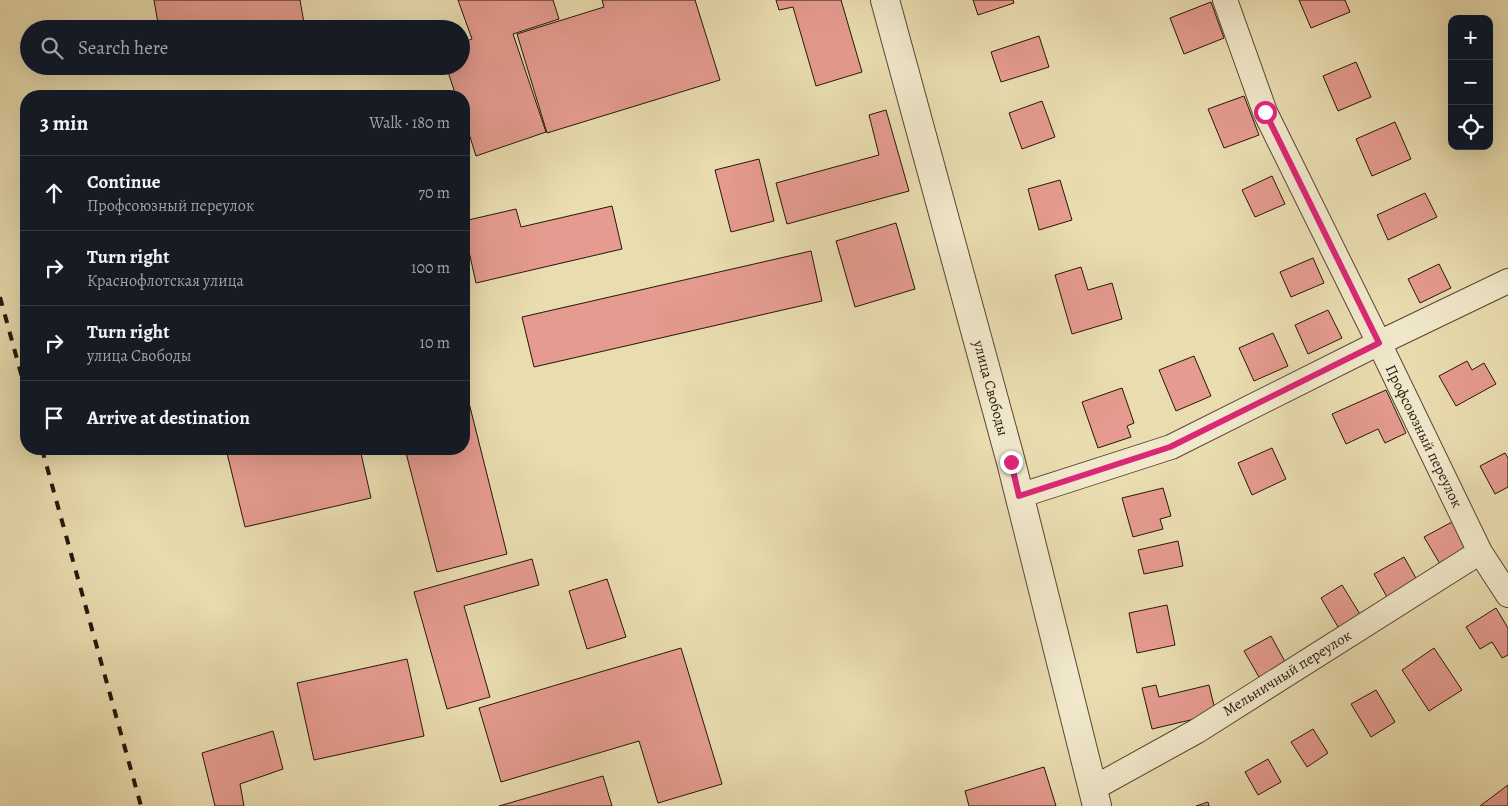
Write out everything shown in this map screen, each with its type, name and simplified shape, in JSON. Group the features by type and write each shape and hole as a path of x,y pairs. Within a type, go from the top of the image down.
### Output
{"street":[{"name":"улица Свободы","path":"885,0 1019,496 1095,797"},
{"name":"Профсоюзный переулок","path":"1225,0 1265,112 1480,552 1508,595"},
{"path":"1019,496 1170,447 1508,281"},
{"name":"Мельничный переулок","path":"1095,797 1480,552"}],"building":[{"path":"154,0 300,0 303,20 157,20"},
{"path":"458,0 553,0 559,19 513,34 546,132 476,156 470,137 470,90 454,90 449,75 470,75 470,40 472,39 470,20 465,20"},
{"path":"602,0 695,0 720,80 547,133 517,34 604,7"},
{"path":"776,0 841,0 862,72 816,86 793,7 779,10"},
{"path":"973,0 1013,0 1014,3 978,15"},
{"path":"1299,0 1345,0 1350,12 1311,28"},
{"path":"1211,2 1224,38 1184,54 1170,18"},
{"path":"1039,36 1049,67 1001,82 991,52"},
{"path":"1356,62 1371,97 1338,111 1323,76"},
{"path":"1244,96 1259,135 1224,148 1208,109"},
{"path":"1042,101 1055,137 1022,149 1009,113"},
{"path":"886,110 909,191 787,224 776,183 879,155 869,115"},
{"path":"1395,122 1411,159 1372,176 1356,139"},
{"path":"759,159 774,221 731,232 715,170"},
{"path":"1272,176 1285,204 1255,217 1242,190"},
{"path":"1060,180 1072,220 1039,230 1028,189"},
{"path":"1425,193 1437,217 1388,240 1377,215"},
{"path":"612,206 622,249 476,283 470,256 470,220 516,209 521,227"},
{"path":"896,223 915,289 855,307 836,241"},
{"path":"811,251 822,301 534,367 522,317"},
{"path":"1313,258 1324,283 1291,297 1280,272"},
{"path":"1439,264 1451,288 1420,303 1408,279"},
{"path":"1081,267 1088,290 1112,283 1122,319 1072,334 1055,275"},
{"path":"1328,310 1342,338 1308,354 1295,325"},
{"path":"1273,333 1288,366 1254,381 1239,348"},
{"path":"1194,356 1211,396 1176,411 1159,370"},
{"path":"1467,361 1472,370 1484,363 1496,384 1456,406 1439,376"},
{"path":"1122,388 1134,423 1127,426 1131,437 1098,448 1082,402"},
{"path":"1386,390 1406,433 1385,443 1378,429 1346,444 1332,414"},
{"path":"470,407 507,554 437,572 407,455 470,455"},
{"path":"1272,448 1286,479 1252,495 1238,463"},
{"path":"1505,453 1508,458 1508,487 1495,494 1480,466"},
{"path":"227,455 361,455 371,498 245,527"},
{"path":"1163,488 1171,516 1160,519 1163,529 1133,537 1122,498"},
{"path":"1452,522 1471,554 1443,569 1424,537"},
{"path":"1178,541 1183,566 1144,574 1138,550"},
{"path":"1404,557 1421,587 1391,604 1374,574"},
{"path":"532,559 539,585 464,606 490,697 447,709 414,592"},
{"path":"607,579 626,637 587,649 569,591"},
{"path":"1342,585 1363,619 1341,632 1321,598"},
{"path":"1167,605 1175,645 1137,653 1129,613"},
{"path":"1496,608 1508,628 1508,655 1502,658 1492,642 1480,649 1466,627"},
{"path":"1271,636 1289,669 1263,684 1244,651"},
{"path":"681,648 722,784 658,803 639,741 501,782 479,708"},
{"path":"1434,648 1462,690 1429,711 1402,670"},
{"path":"407,659 424,736 314,760 297,683"},
{"path":"1156,685 1159,697 1209,685 1216,714 1152,729 1142,688"},
{"path":"1376,690 1395,722 1371,737 1351,704"},
{"path":"1313,729 1328,753 1307,767 1291,742"},
{"path":"273,731 283,769 240,784 244,806 215,806 202,753"},
{"path":"1268,759 1281,782 1258,795 1245,772"},
{"path":"1044,767 1056,806 969,806 965,791"},
{"path":"603,776 612,806 499,806"},
{"path":"1508,785 1508,806 1480,806"},
{"path":"1208,802 1209,806 1196,806"}],"railway":[{"path":"0,297 20,370"},
{"path":"44,455 141,806"}],"route":[{"path":"1011,462 1019,496 1170,447 1379,343 1265,112"}]}
